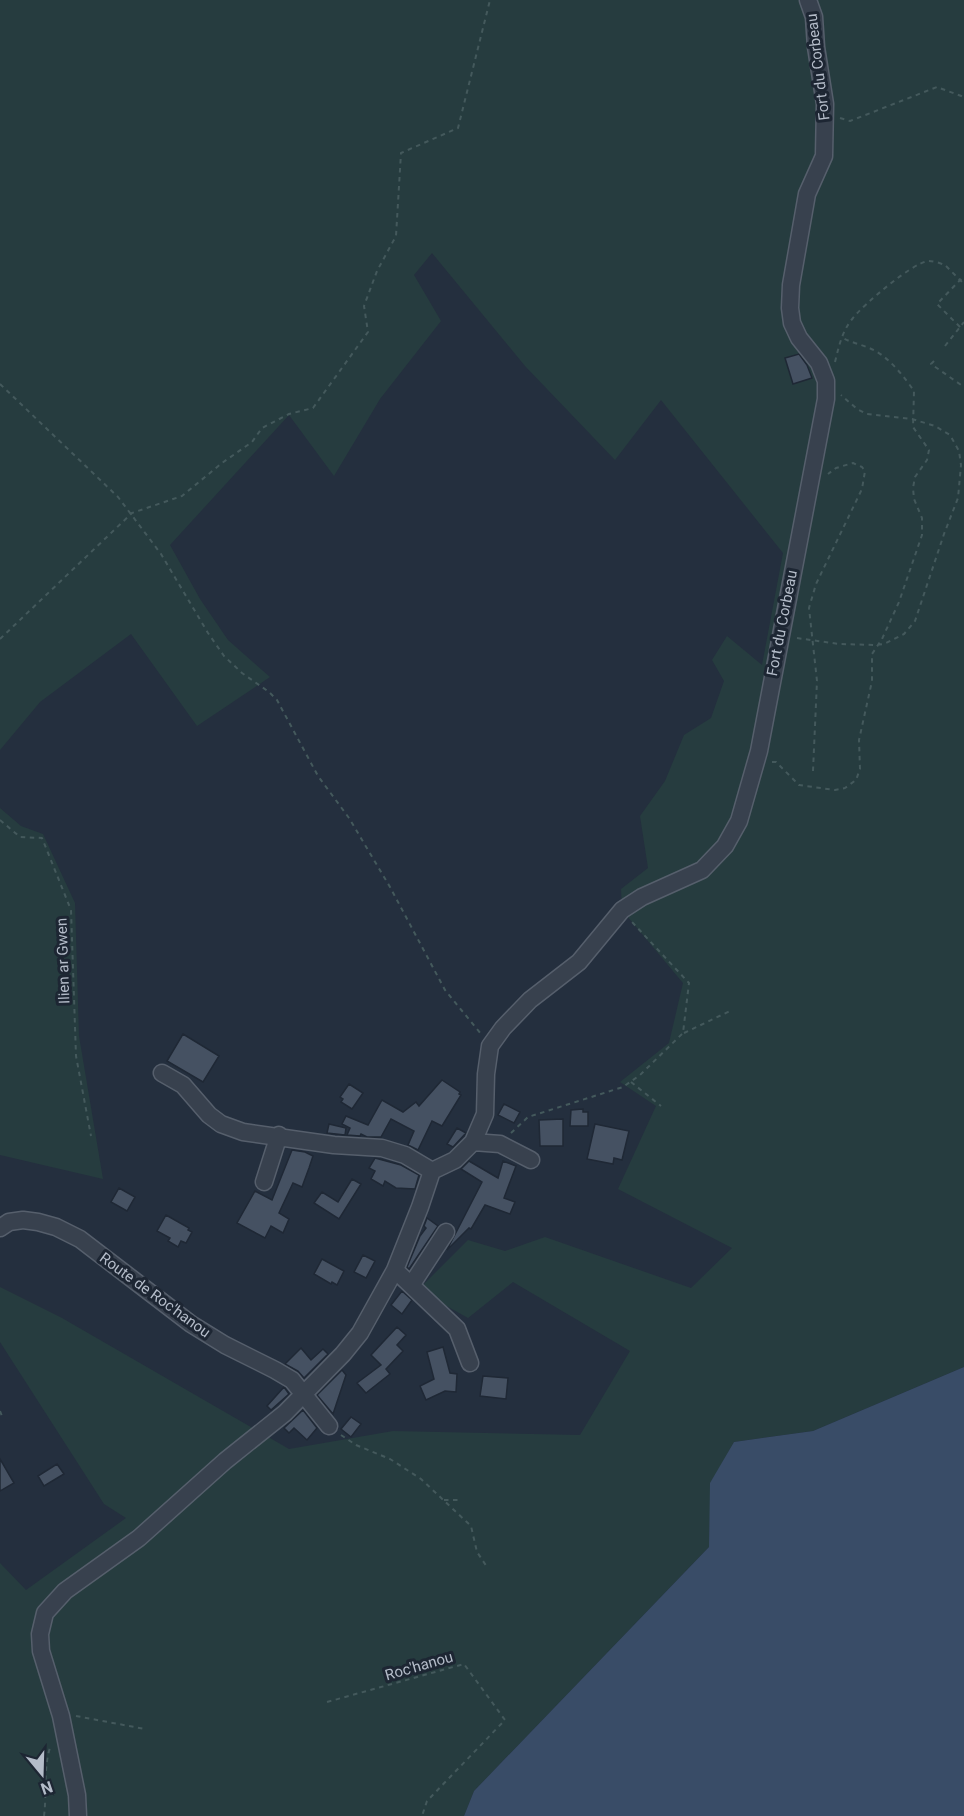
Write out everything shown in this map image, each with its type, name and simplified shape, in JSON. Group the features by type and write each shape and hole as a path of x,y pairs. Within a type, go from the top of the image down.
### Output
{"street":[{"name":"Fort du Corbeau","path":"490,1046 503,1028 530,1000 579,962 622,910 642,897 702,870 725,846 739,821 755,762 826,399 833,385 800,338 792,323 790,308 791,285 807,194 824,156 826,113 814,17 808,0"},
{"path":"78,1816 77,1796 61,1716 41,1651 40,1634 45,1613 65,1591 139,1538 225,1461 285,1413 343,1354 360,1333 395,1270 432,1171 455,1160 473,1142 485,1114 490,1046"},
{"path":"162,1073 183,1085 209,1115 221,1124 243,1132 334,1145 381,1148 405,1155 432,1171"},
{"path":"264,1182 279,1136"},
{"path":"473,1142 500,1144 531,1160"},
{"name":"Route de Roc'hanou","path":"0,1228 9,1222 38,1222 56,1227 80,1239 191,1324 225,1345 292,1380 329,1426"},
{"path":"412,1284 446,1232"},
{"path":"395,1270 457,1329 470,1363"}],"path":[{"path":"0,639 132,513 182,496 252,442 262,428 290,414 313,408 368,332 364,306 377,271 396,236 401,153 458,128 490,0"},
{"path":"826,113 850,121 937,87 964,97"},
{"path":"778,645 786,639 839,644 879,644 903,634 915,621 958,498 961,465 959,451 950,435 935,426 912,419 867,414 842,397 833,385 832,372 841,337 853,318 894,280 926,261 942,263 964,284"},
{"path":"960,327 937,304 964,276"},
{"path":"945,346 964,322"},
{"path":"755,762 776,762 799,785 835,790 845,788 856,780 860,769 859,740 872,681 872,654 899,602 922,535 922,518 914,499 914,488 915,477 927,460 929,450 913,427 914,391 879,353 841,337"},
{"path":"934,361 932,364 964,387"},
{"path":"0,384 118,497 161,554 224,656 277,700 318,776 348,818 390,887 445,990 490,1046"},
{"path":"807,491 836,468 853,463 865,471 862,489 816,584 809,608 817,681 813,771"},
{"name":"Ilien ar Gwen","path":"0,820 20,837 42,838 72,910 76,1056 91,1136"},
{"path":"622,910 689,983 683,1033"},
{"path":"500,1144 528,1117 623,1087 640,1075 683,1033 730,1011"},
{"path":"631,1082 661,1106"},
{"path":"0,1411 3,1419"},
{"path":"329,1426 356,1446 390,1459 421,1479 471,1526 477,1552 487,1567"},
{"path":"444,1500 461,1500"},
{"name":"Roc'hanou","path":"327,1702 464,1664 505,1720 427,1801 422,1816"},
{"path":"61,1716 77,1716 145,1729"},
{"path":"44,1816 47,1753 51,1744"}],"green space":[{"path":"0,0 964,0 964,1367 813,1431 734,1442 711,1483 709,1547 474,1791 464,1816 0,1816 0,1563 26,1590 126,1518 104,1504 0,1342 0,1287 62,1318 289,1449 393,1431 580,1435 630,1351 513,1282 468,1318 418,1290 468,1240 505,1251 545,1237 691,1288 732,1248 618,1189 656,1106 620,1082 669,1043 683,983 622,910 621,889 648,868 640,816 665,781 684,735 711,718 724,681 712,660 727,636 762,665 783,553 661,400 615,460 525,366 432,253 414,275 441,321 380,399 334,476 289,415 170,545 200,599 228,640 270,677 197,726 131,634 40,702 0,750"},
{"path":"0,808 21,826 43,834 75,903 79,1036 103,1179 0,1155"}],"water":[{"path":"964,1367 964,1816 464,1816 474,1791 709,1547 710,1483 734,1442 813,1431"}],"building":[{"path":"799,354 812,378 793,384 785,358"},
{"path":"183,1034 219,1056 203,1082 167,1061"},
{"path":"442,1080 461,1095 442,1126 432,1121 418,1150 408,1145 414,1131 391,1119 381,1137 367,1137 361,1134 360,1136 347,1135 350,1128 342,1124 346,1116 368,1125 382,1100 403,1112 416,1102 419,1106"},
{"path":"349,1084 363,1093 352,1109 341,1102 343,1099 340,1097"},
{"path":"504,1104 520,1112 514,1123 498,1115"},
{"path":"583,1109 583,1112 588,1112 588,1126 570,1126 571,1110"},
{"path":"563,1119 563,1146 540,1146 539,1120"},
{"path":"329,1124 346,1128 345,1135 327,1133"},
{"path":"595,1124 629,1131 622,1160 614,1158 613,1164 587,1159"},
{"path":"457,1128 466,1133 453,1147 447,1144"},
{"path":"292,1150 313,1156 302,1187 293,1183 279,1213 289,1219 283,1233 271,1226 265,1238 237,1223 255,1191 272,1200"},
{"path":"375,1158 401,1165 419,1175 415,1189 396,1188 385,1181 383,1186 371,1179 375,1171 369,1168"},
{"path":"469,1161 498,1178 503,1161 516,1166 504,1198 515,1202 510,1214 485,1205 471,1229 469,1228 447,1250 482,1182 461,1169"},
{"path":"352,1179 361,1184 339,1219 314,1203 322,1192 338,1202"},
{"path":"119,1188 135,1197 127,1211 111,1202"},
{"path":"166,1215 192,1232 186,1243 181,1241 178,1247 168,1241 170,1238 157,1231"},
{"path":"427,1218 438,1226 409,1269 407,1267 420,1236 426,1228 424,1226"},
{"path":"363,1255 375,1261 366,1278 354,1272"},
{"path":"322,1259 344,1271 337,1285 314,1274"},
{"path":"402,1291 412,1300 402,1314 391,1305"},
{"path":"397,1327 406,1335 397,1345 403,1351 386,1369 390,1374 366,1393 357,1383 381,1365 371,1355"},
{"path":"443,1347 450,1373 457,1374 456,1392 445,1391 426,1400 420,1386 434,1379 427,1352"},
{"path":"301,1348 311,1360 323,1349 328,1354 304,1378 298,1371 285,1364"},
{"path":"342,1370 346,1375 333,1414 317,1395"},
{"path":"483,1376 508,1378 506,1399 480,1396"},
{"path":"284,1387 289,1394 271,1410 267,1406"},
{"path":"303,1410 317,1428 307,1440 294,1428 289,1433 284,1428"},
{"path":"351,1417 361,1424 351,1437 341,1429"},
{"path":"0,1459 14,1483 0,1491"},
{"path":"57,1464 64,1474 44,1486 38,1476"}]}
